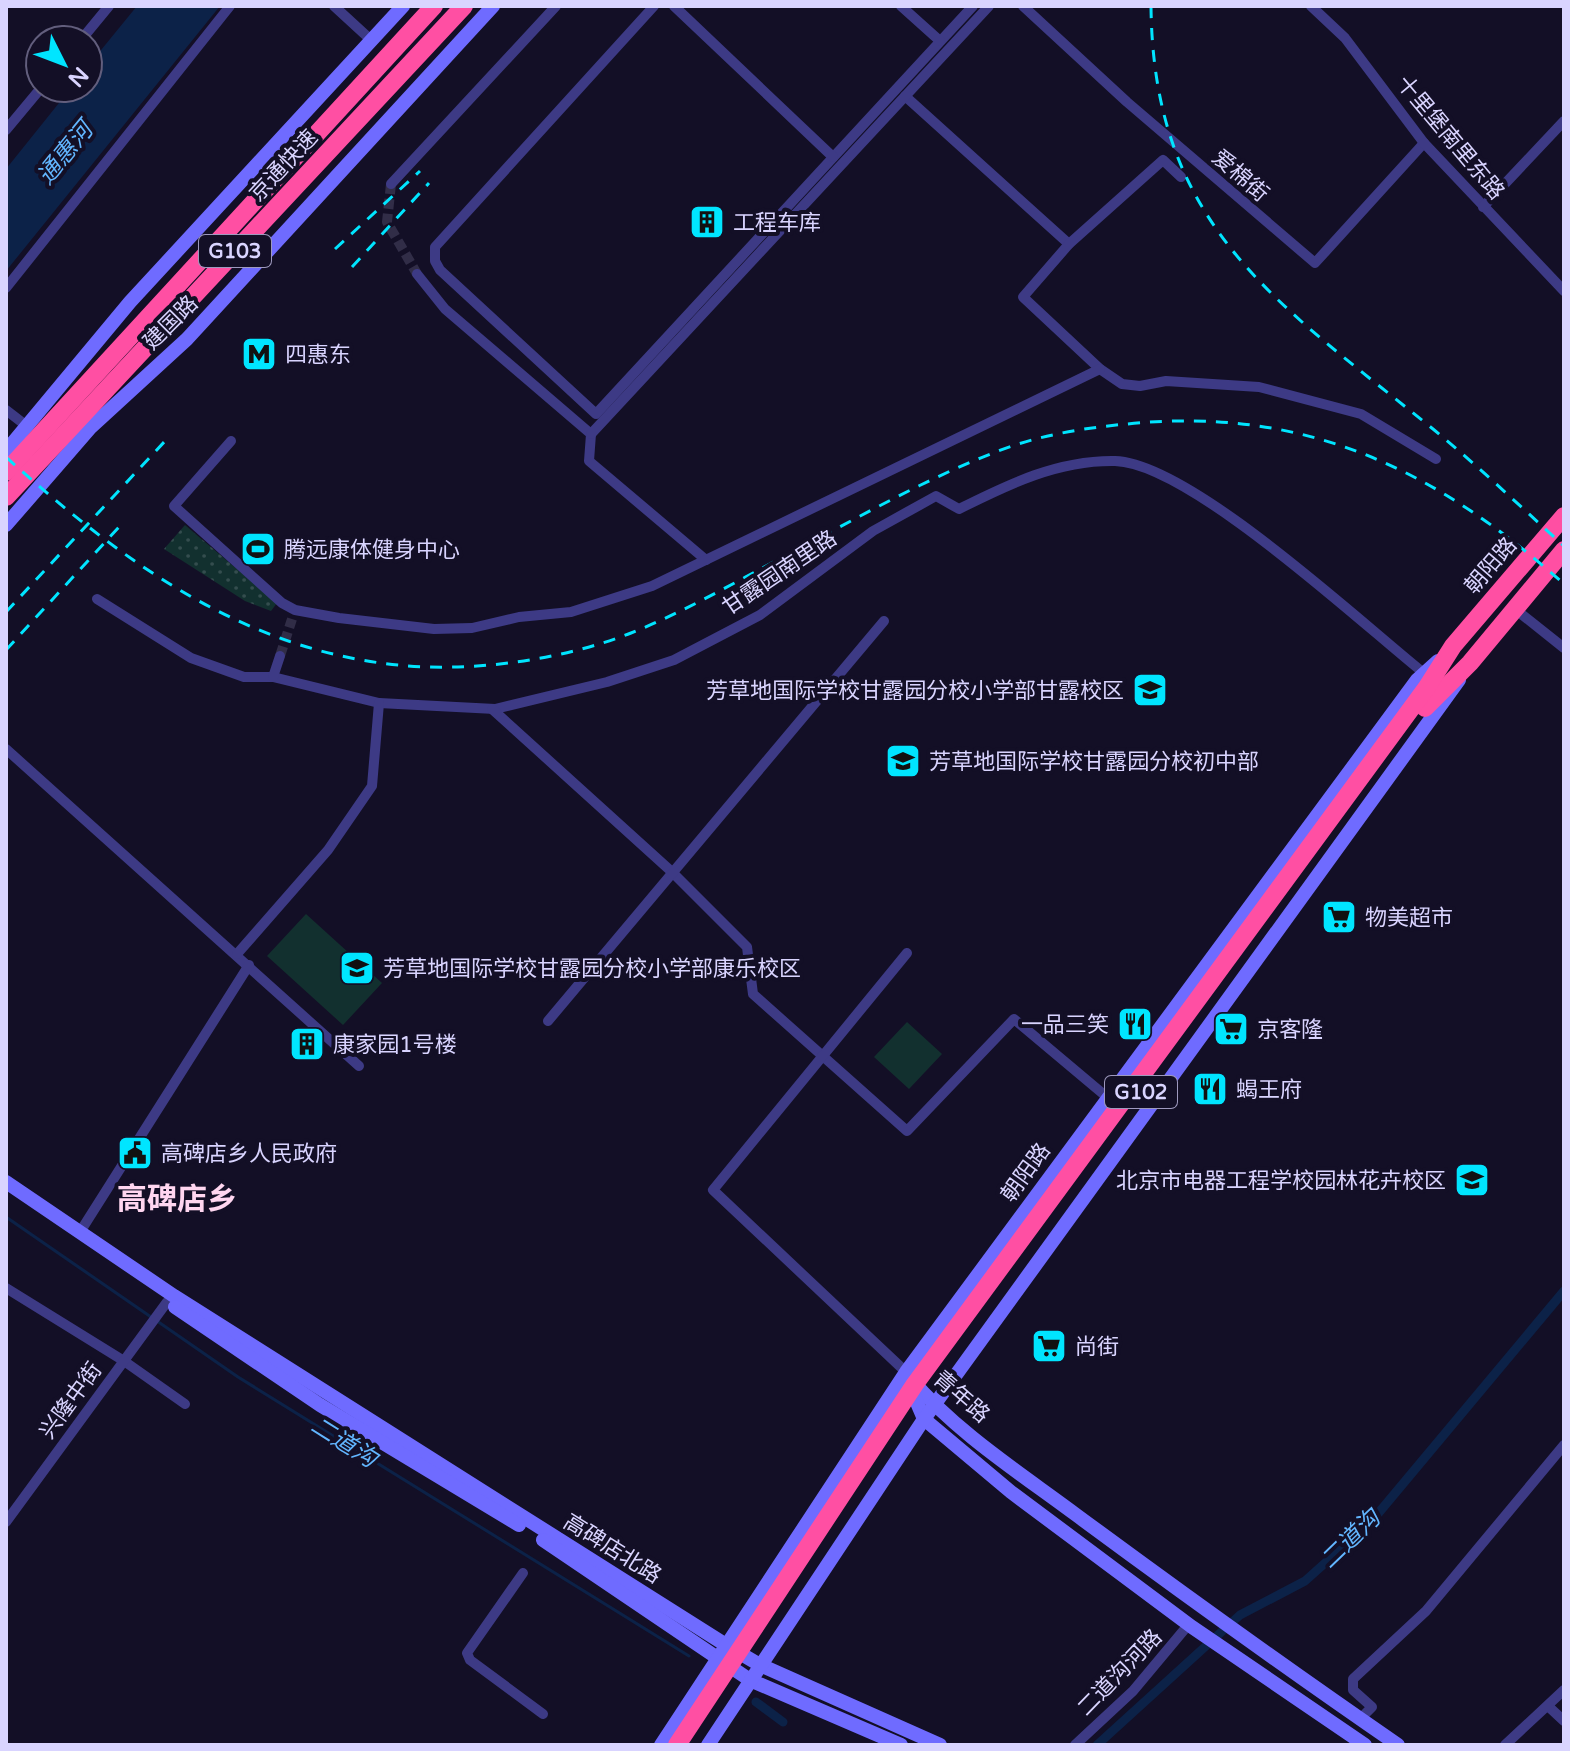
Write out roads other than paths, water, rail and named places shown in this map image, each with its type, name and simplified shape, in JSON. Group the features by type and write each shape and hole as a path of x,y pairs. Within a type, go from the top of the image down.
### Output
{"highway":[{"path":"402,41 423,6"},
{"name":"京通快速","path":"6,472 434,6"},
{"name":"京通快速","path":"6,497 464,6"},
{"name":"朝阳路","path":"1358,791 1453,646 1564,516"},
{"name":"朝阳路","path":"677,1745 738,1662 919,1395 1358,791 1435,695 1470,663 1564,550"},
{"name":"朝阳路","path":"690,1745 738,1662"}],"street":[{"path":"94,24 109,6"},
{"path":"6,288 230,6"},
{"path":"334,6 371,40"},
{"name":"建国路","path":"6,451 130,302 403,6"},
{"name":"建国路","path":"6,525 91,427 187,339 493,6"},
{"path":"391,184 556,6"},
{"path":"654,6 435,247 435,261 440,270 596,414 973,6"},
{"path":"674,6 833,157"},
{"path":"901,6 940,41"},
{"path":"706,560 589,461 591,434 989,6"},
{"name":"爱棉街","path":"1023,6 1127,102 1315,263 1424,143"},
{"name":"十里堡南里东路","path":"1311,6 1345,38 1424,143 1564,291"},
{"path":"905,96 1069,244"},
{"path":"6,130 10,116"},
{"path":"1483,207 1564,121"},
{"path":"1181,177 1163,160 1069,244 1023,297 1100,369 1122,384 1140,386 1166,381 1259,387 1322,402 1361,414 1436,459"},
{"path":"417,274 445,309 591,434"},
{"path":"231,441 174,506 294,614 434,629 472,628 519,617 571,612 652,586 1100,369"},
{"path":"6,410 28,427"},
{"name":"甘露园南里路","path":"97,599 191,658 244,677 273,677 379,703 492,709 607,682 674,660 760,615 873,531 936,496 959,509 1010,484 1056,467 1117,461 1153,469 1208,501 1425,674"},
{"path":"1515,609 1564,648"},
{"path":"548,1021 884,621"},
{"name":"朝阳路","path":"661,1745 738,1662 919,1395 1108,1098 1358,791 1425,674 1453,646"},
{"path":"273,677 280,656"},
{"path":"237,954 328,850 372,786 379,703"},
{"path":"492,709 672,872 747,947 753,994 907,1131 1014,1019 1108,1098"},
{"path":"6,749 359,1066"},
{"path":"907,953 713,1190 919,1395"},
{"path":"80,1232 249,965"},
{"path":"6,1182 476,1493"},
{"path":"6,1192 307,1397 476,1493"},
{"path":"6,1288 124,1361 185,1404"},
{"name":"兴隆中街","path":"6,1522 166,1303"},
{"name":"青年路","path":"919,1395 1210,1613 1397,1745"},
{"name":"青年路","path":"919,1395 1011,1492 1191,1625 1365,1745"},
{"path":"1360,1719 1372,1707 1353,1690 1353,1679 1426,1611 1564,1445"},
{"name":"高碑店北路","path":"476,1493 544,1540 738,1662"},
{"path":"523,1573 467,1653 470,1660 543,1714"},
{"name":"二道沟河路","path":"1075,1745 1133,1691 1191,1625"},
{"path":"738,1662 901,1745"},
{"path":"738,1662 940,1745"},
{"name":"朝阳路","path":"708,1745 738,1662"},
{"path":"1505,1745 1564,1690"},
{"path":"1549,1707 1564,1721"}],"water":[{"name":"通惠河","path":"137,6 220,6 6,271 6,169 58,104 104,104 104,46"}],"waterway":[{"name":"二道沟","path":"6,1217 151,1317"},
{"name":"二道沟","path":"1097,1745 1240,1615 1305,1581 1371,1522 1564,1291"},
{"name":"二道沟","path":"157,1321 238,1377 689,1656"},
{"name":"二道沟","path":"756,1702 783,1722"}],"tunnel":[{"path":"391,184 387,222 417,274"},
{"path":"280,656 292,619"}],"railway":[{"path":"1151,6 1157,82 1174,148 1200,204 1235,253 1276,298 1324,341 1450,443 1564,546"},
{"path":"335,249 420,171"},
{"path":"352,267 429,183"},
{"path":"6,457 99,535 198,601 251,627 307,647 366,661 428,667 479,666 531,660 583,649 631,633 695,604 895,498 968,463 1042,437 1127,424 1191,421 1252,425 1309,436 1363,454 1415,478 1466,508 1564,584"},
{"path":"6,612 166,440"},
{"path":"6,650 119,527"}],"place":[{"name":"工程车库","path":"707,222"},
{"name":"四惠东","path":"259,354"},
{"name":"腾远康体健身中心","path":"258,549"},
{"name":"芳草地国际学校甘露园分校小学部甘露校区","path":"1150,690"},
{"name":"芳草地国际学校甘露园分校初中部","path":"903,761"},
{"name":"物美超市","path":"1339,917"},
{"name":"芳草地国际学校甘露园分校小学部康乐校区","path":"357,968"},
{"name":"一品三笑","path":"1135,1024"},
{"name":"京客隆","path":"1231,1029"},
{"name":"康家园1号楼","path":"307,1044"},
{"name":"蝎王府","path":"1210,1089"},
{"name":"高碑店乡人民政府","path":"135,1153"},
{"name":"北京市电器工程学校园林花卉校区","path":"1472,1180"},
{"name":"尚街","path":"1049,1346"}],"district":[{"name":"高碑店乡","path":"177,1199"}]}
